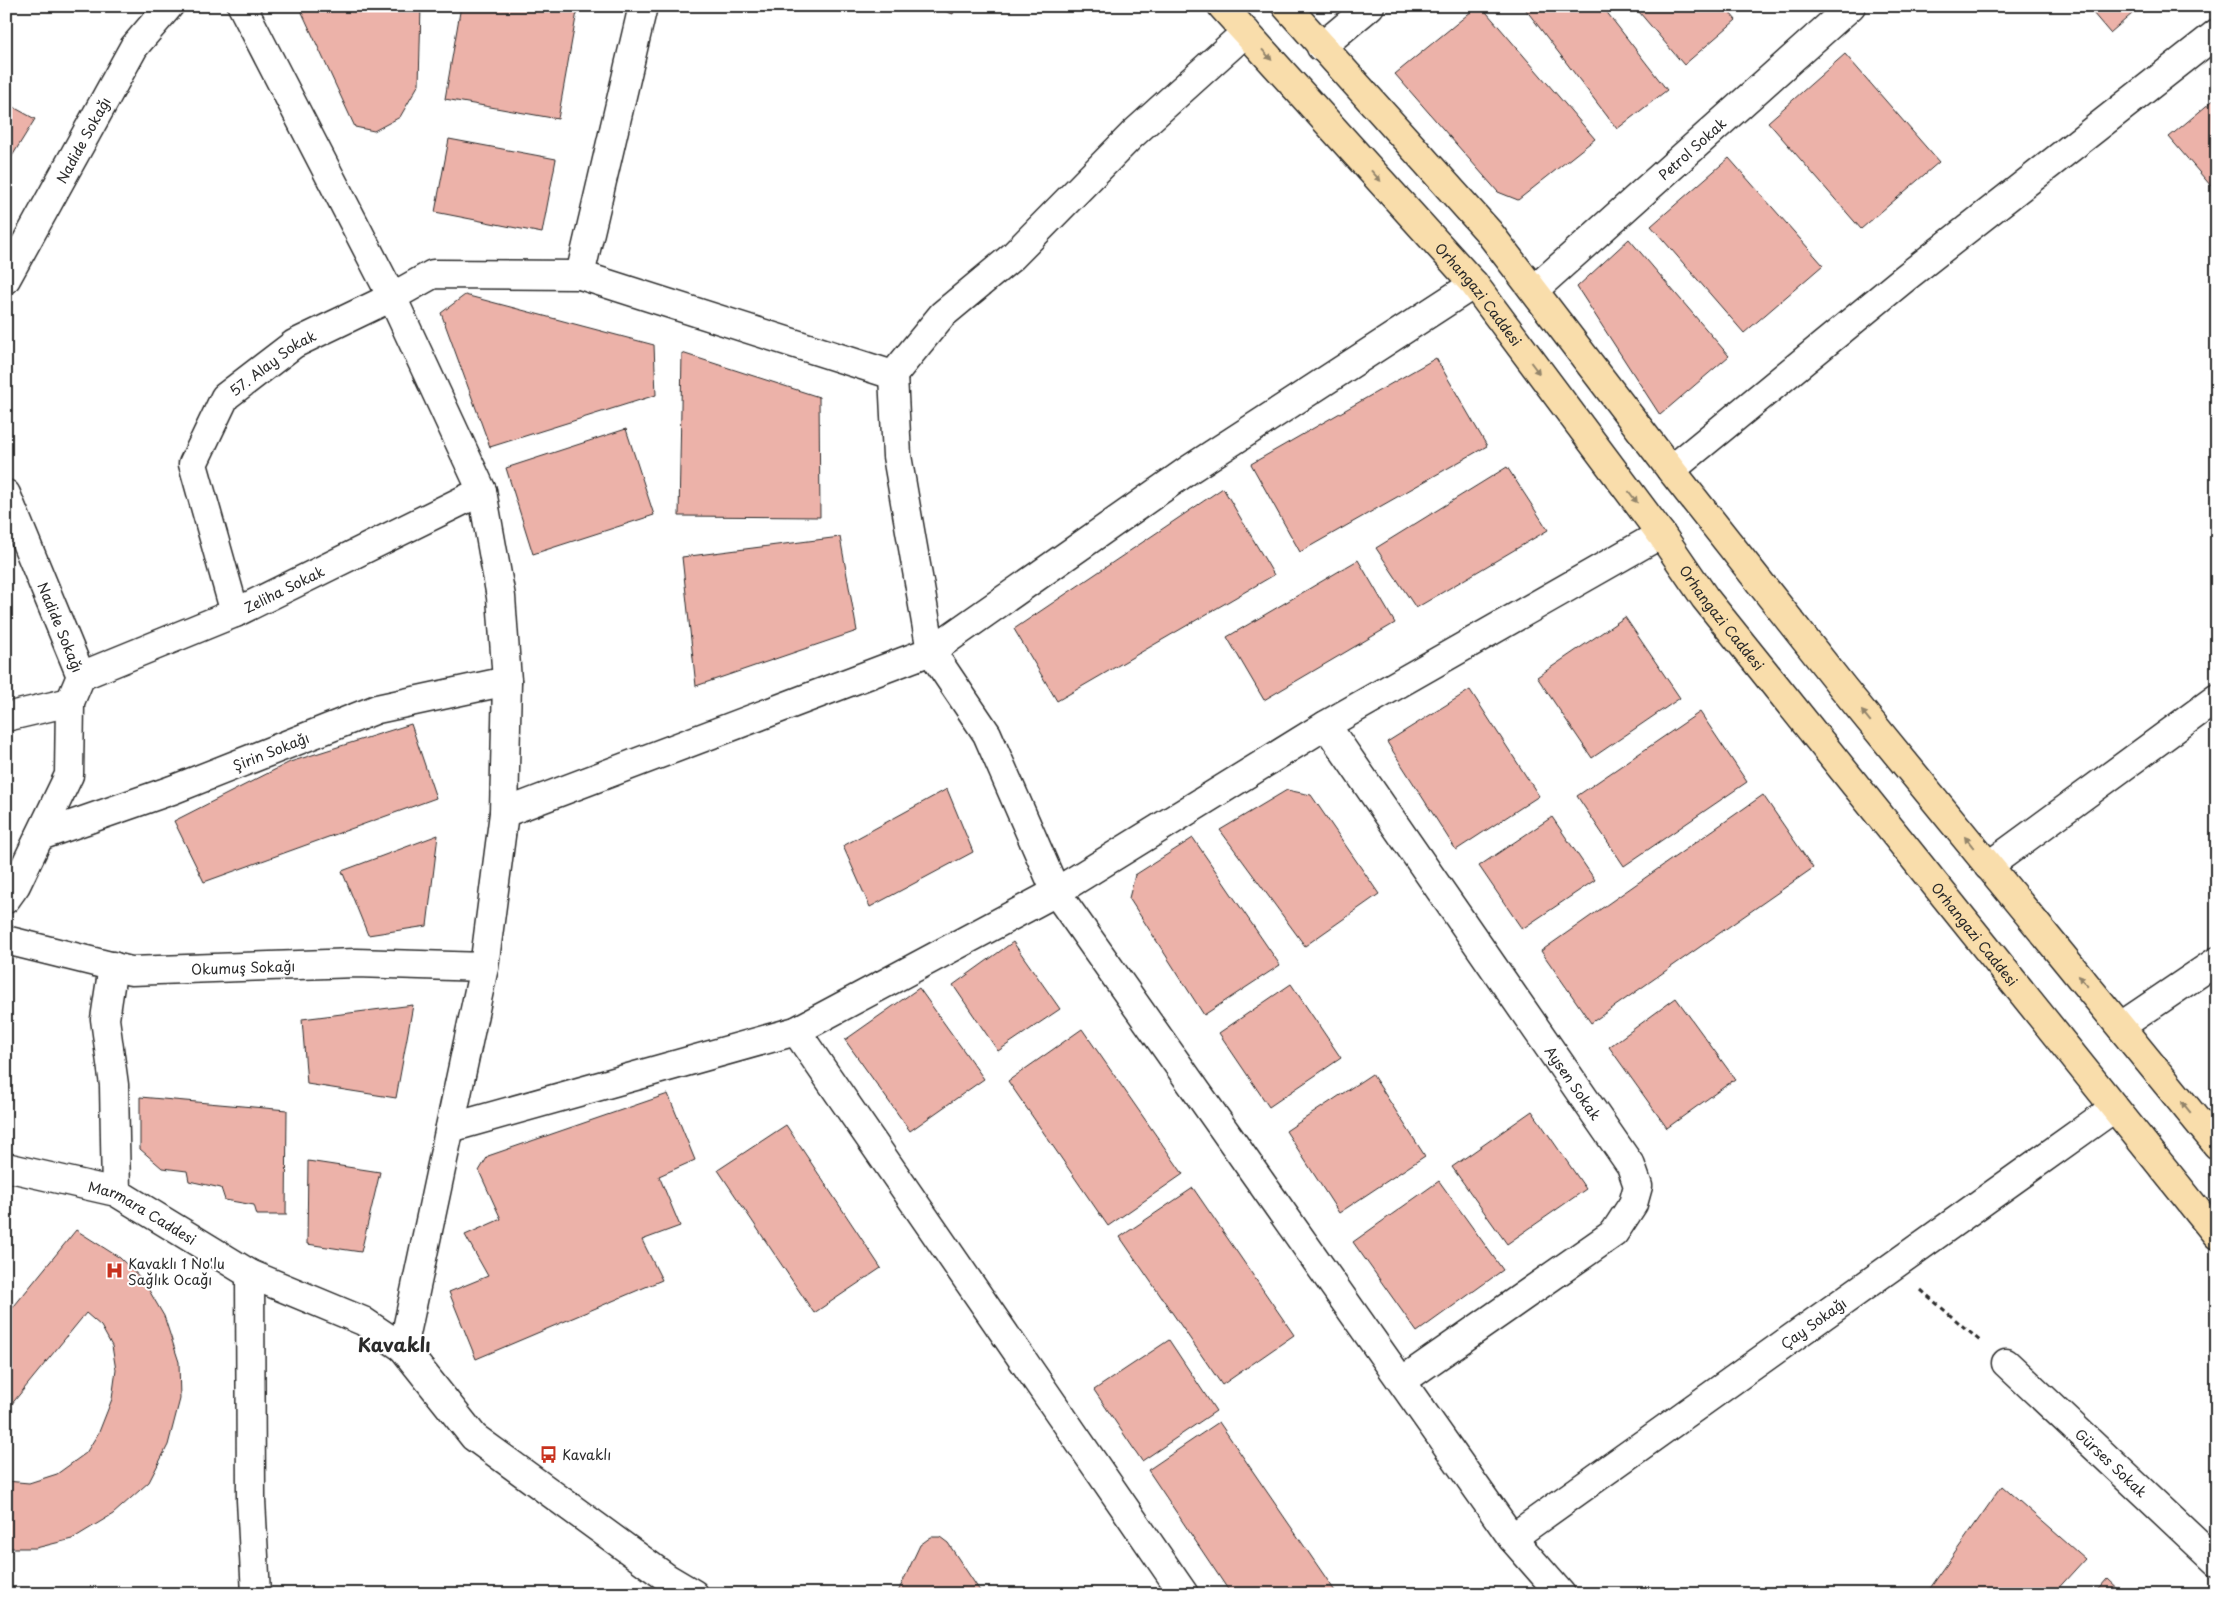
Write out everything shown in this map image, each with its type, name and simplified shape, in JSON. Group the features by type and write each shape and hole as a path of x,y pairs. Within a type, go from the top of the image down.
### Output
{"main road":[{"name":"Orhangazi Caddesi","path":"1222,6 1474,284 1661,534 1705,598 2217,1234"},
{"path":"1286,6 1488,231 1844,689 2217,1145"}],"street":[{"name":"Nadide Sokağı","path":"6,279 134,47 169,6"},
{"path":"242,6 392,297 482,491 500,597 507,681 504,814 484,967 403,1348"},
{"path":"580,275 643,6"},
{"path":"1321,47 1370,6"},
{"name":"Petrol Sokak","path":"1534,290 1851,6"},
{"path":"1246,32 1132,135 1013,256 942,315 893,375 897,456 931,651 987,734 1056,892 1512,1538 1561,1594"},
{"path":"1672,470 1905,278 2217,33"},
{"name":"57. Alay Sokak","path":"235,613 193,464 225,397 294,344 392,297 433,274 580,275 893,375"},
{"path":"504,814 931,651 1190,469 1474,284"},
{"name":"Zeliha Sokak","path":"80,676 235,613 482,491"},
{"name":"Nadide Sokağı","path":"6,494 80,676 70,702 69,775 16,885 6,899"},
{"path":"450,1128 796,1031 1056,892 1326,725 1661,534"},
{"name":"Şirin Sokağı","path":"40,836 172,790 377,709 507,681"},
{"path":"1988,866 2217,698"},
{"path":"6,717 70,702"},
{"name":"Aysen Sokak","path":"1326,725 1630,1166 1638,1186 1633,1204 1614,1233 1402,1381"},
{"name":"Okumuş Sokağı","path":"6,940 131,971 356,963 484,967"},
{"path":"2121,1026 2217,961"},
{"path":"113,966 105,1019 114,1085 116,1192"},
{"path":"796,1031 1184,1594"},
{"name":"Çay Sokağı","path":"1512,1538 2114,1108"},
{"name":"Marmara Caddesi","path":"6,1167 116,1192 250,1274 363,1321 403,1348 474,1436 667,1578 694,1594"},
{"path":"250,1274 251,1500 256,1594"},
{"name":"Gürses Sokak","path":"2006,1363 2217,1562"}],"path":[{"path":"1893,1266 2006,1363"}],"building":[{"path":"299,6 421,6 419,84 400,117 374,131 355,127"},
{"path":"461,6 578,6 558,119 445,99"},
{"path":"931,6 955,6 953,14"},
{"path":"1478,6 1481,6 1595,139 1518,200 1498,192 1395,74"},
{"path":"1523,6 1602,6 1667,90 1617,129"},
{"path":"1634,6 1724,6 1736,20 1684,65"},
{"path":"2087,6 2141,6 2110,33"},
{"path":"1845,54 1939,162 1861,229 1768,122"},
{"path":"2217,97 2217,193 2169,137"},
{"path":"6,103 35,119 6,166"},
{"path":"449,139 556,159 542,233 435,212"},
{"path":"1729,158 1823,265 1744,333 1651,226"},
{"path":"1629,239 1729,356 1660,415 1577,287"},
{"path":"465,295 654,345 656,395 490,447 441,313"},
{"path":"682,353 819,397 820,517 679,516"},
{"path":"1436,358 1487,446 1300,552 1251,464"},
{"path":"626,429 654,515 533,554 506,468"},
{"path":"1507,467 1548,530 1416,608 1376,548"},
{"path":"1223,488 1274,575 1057,701 1014,629"},
{"path":"840,537 857,631 696,686 682,557"},
{"path":"1358,560 1395,623 1264,700 1227,637"},
{"path":"1625,617 1680,698 1592,758 1537,677"},
{"path":"1470,690 1539,796 1456,850 1387,742"},
{"path":"1700,712 1747,782 1624,866 1577,796"},
{"path":"411,724 436,798 204,882 174,821 290,762"},
{"path":"947,789 973,852 870,907 843,846"},
{"path":"1287,790 1311,795 1379,894 1305,946 1220,830"},
{"path":"1763,795 1813,868 1591,1023 1541,951"},
{"path":"1552,817 1595,880 1522,929 1479,866"},
{"path":"438,835 427,926 368,935 342,871"},
{"path":"1193,838 1280,965 1204,1015 1129,898 1135,875"},
{"path":"1013,942 1060,1009 998,1051 953,985"},
{"path":"1291,984 1341,1058 1269,1107 1219,1033"},
{"path":"919,988 984,1079 910,1131 845,1040"},
{"path":"1676,998 1735,1079 1667,1128 1609,1047"},
{"path":"413,1005 396,1098 307,1084 302,1019"},
{"path":"1082,1029 1183,1174 1108,1226 1008,1081"},
{"path":"1372,1074 1425,1156 1339,1213 1286,1131"},
{"path":"668,1094 695,1160 659,1176 680,1226 642,1240 662,1280 476,1359 449,1292 488,1276 465,1235 501,1219 479,1171 488,1156"},
{"path":"140,1097 287,1110 286,1215 257,1215 254,1205 225,1200 221,1188 189,1181 187,1171 162,1168 140,1149"},
{"path":"1532,1111 1586,1189 1507,1244 1452,1167"},
{"path":"786,1125 881,1268 814,1313 718,1170"},
{"path":"308,1161 380,1172 361,1252 307,1244"},
{"path":"1439,1181 1503,1270 1417,1332 1353,1242"},
{"path":"1193,1188 1294,1335 1222,1385 1120,1237"},
{"path":"76,1230 120,1258 143,1280 164,1316 179,1362 180,1399 168,1445 149,1482 113,1514 72,1539 36,1548 6,1548 6,1481 29,1483 57,1474 86,1453 99,1432 112,1399 116,1370 112,1346 101,1326 86,1313 6,1411 6,1316"},
{"path":"1169,1340 1216,1411 1142,1461 1094,1390"},
{"path":"1219,1422 1337,1594 1231,1594 1148,1470"},
{"path":"2002,1486 2085,1559 2053,1594 1926,1594"},
{"path":"931,1537 940,1537 948,1543 982,1594 897,1594 920,1545"},
{"path":"2107,1579 2123,1594 2094,1594"}],"place":[{"name":"Kavaklı 1 No'lu Sağlık Ocağı","path":"114,1271"},
{"name":"Kavaklı","path":"548,1454"}],"district":[{"name":"Kavaklı","path":"394,1344"}]}
